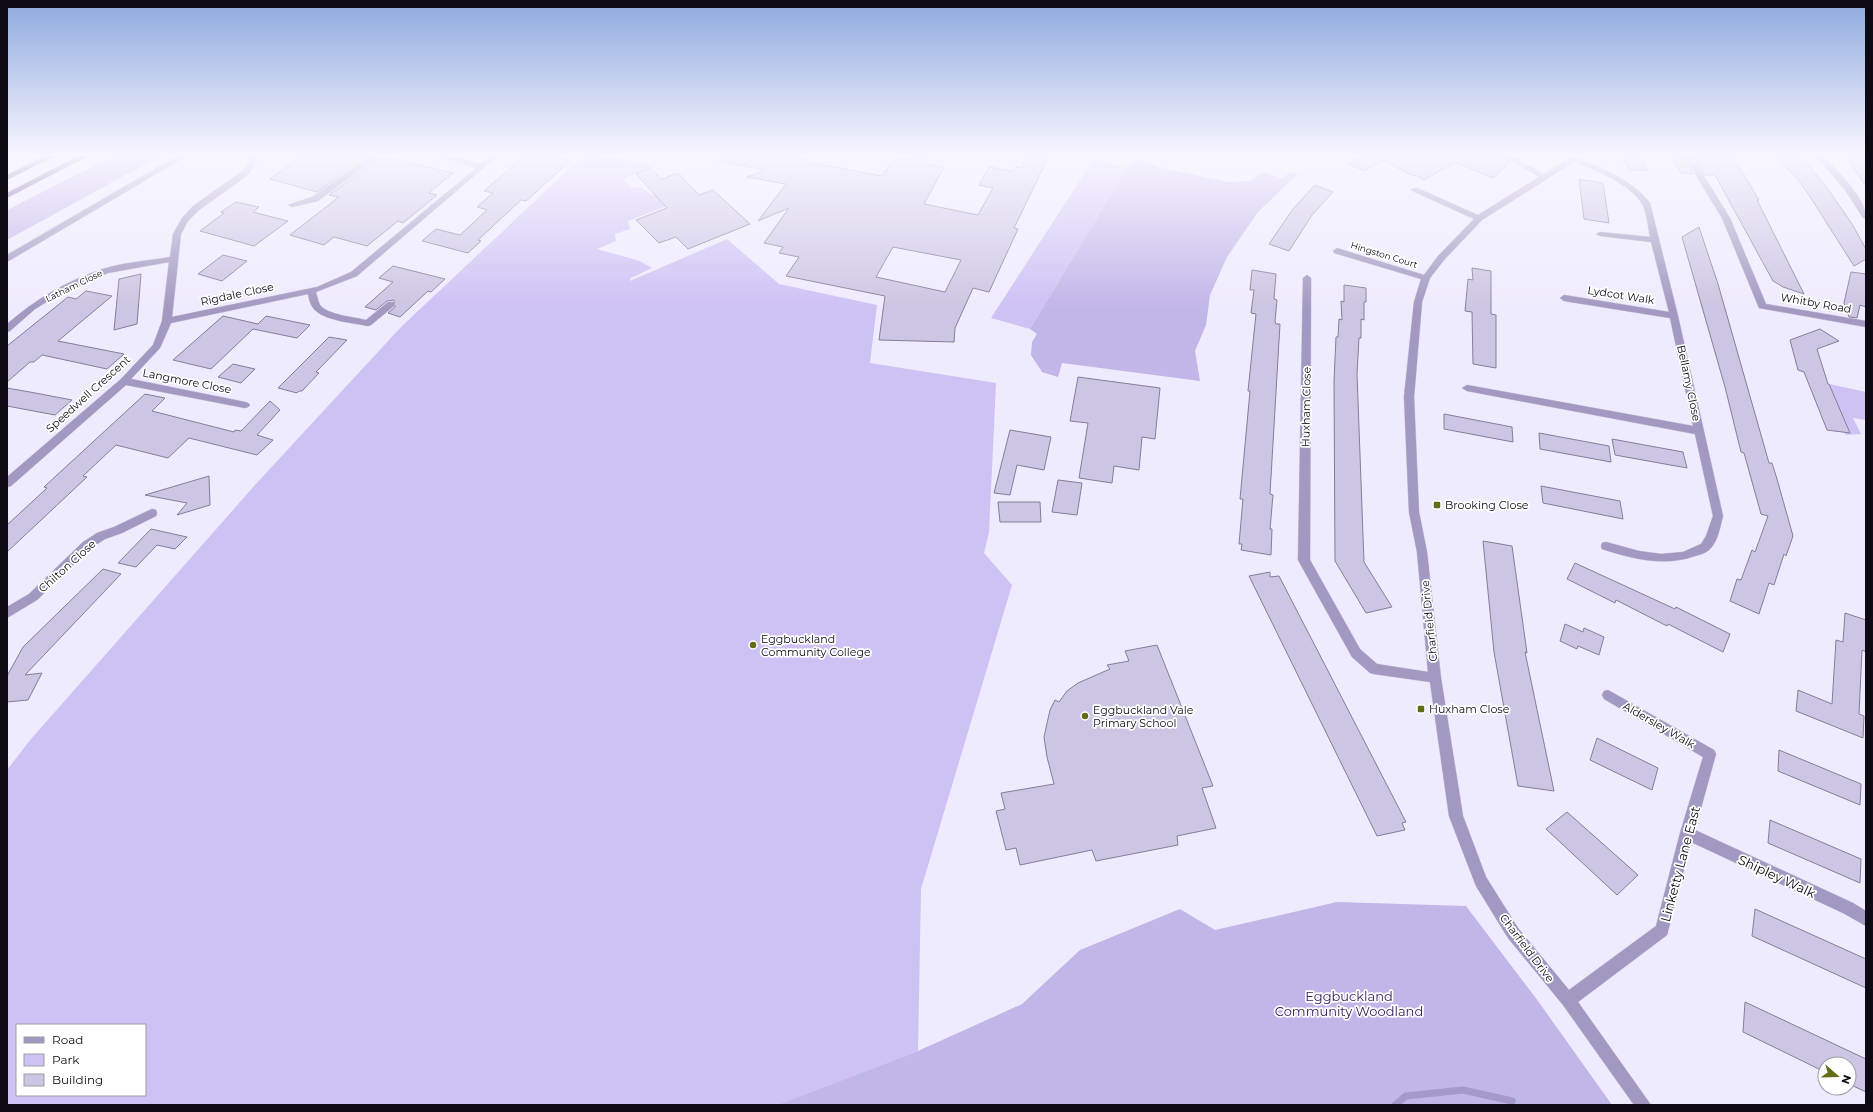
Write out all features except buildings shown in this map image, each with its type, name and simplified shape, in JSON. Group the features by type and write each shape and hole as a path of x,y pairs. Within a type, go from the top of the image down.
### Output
{"street":[{"path":"7,258 98,205"},
{"name":"Speedwell Crescent","path":"7,483 124,381 156,346 167,321 177,234 185,220 200,205"},
{"name":"Rigdale Close","path":"167,321 319,289 354,274 437,205"},
{"path":"1449,205 1479,218"},
{"name":"Charfield Drive","path":"1500,205 1479,218 1441,258 1426,278 1418,302 1409,397 1414,512 1422,552 1436,678 1456,816 1481,881 1513,933 1568,1000 1643,1105"},
{"name":"Bellamy Close","path":"1606,546 1640,556 1664,559 1684,556 1704,547 1714,531 1718,516 1674,316 1647,205"},
{"name":"Whitby Road","path":"1718,205 1726,218 1762,306 1866,324"},
{"path":"1859,205 1866,216"},
{"path":"1600,234 1656,240"},
{"name":"Hingston Court","path":"1337,251 1426,278"},
{"name":"Latham Close","path":"7,329 32,307 55,293 106,270 173,259"},
{"name":"Huxham Close","path":"1308,278 1304,560 1356,653 1374,669 1436,678"},
{"path":"311,290 313,299 319,309 330,314 368,323 392,304"},
{"name":"Lydcot Walk","path":"1564,298 1674,316"},
{"name":"Langmore Close","path":"124,381 245,405"},
{"path":"1466,388 1699,431"},
{"name":"Chilton Close","path":"7,613 33,597 87,545 101,536 118,530 152,513"},
{"name":"Aldersley Walk","path":"1608,695 1710,754"},
{"name":"Linketty Lane East","path":"1568,1000 1652,939 1662,930 1687,833 1710,754"},
{"name":"Shipley Walk","path":"1687,833 1848,908 1866,919"}],"green space":[{"path":"17,205 71,205 7,240 7,210"},
{"name":"Eggbuckland Community College","path":"531,205 670,205 628,221 630,229 615,234 616,241 597,249 640,261 652,268 631,278 630,281 727,239 779,284 877,305 870,363 996,383 989,532 984,553 1012,585 921,889 918,1051 779,1105 7,1105 7,770 31,739 255,485 401,327"},
{"path":"1064,205 1105,205 1030,329 991,318"},
{"path":"1105,205 1265,205 1258,212 1227,257 1210,295 1206,325 1195,351 1200,381 1062,363 1058,377 1042,372 1031,355 1032,342 1037,334 1030,329"},
{"path":"1829,384 1866,392 1866,420 1853,418 1861,434 1846,435 1844,432 1850,433"},
{"name":"Eggbuckland Community Woodland","path":"1337,902 1466,906 1538,1001 1612,1105 778,1105 918,1051 1022,1004 1080,950 1180,909 1215,930"}],"waterway":[{"path":"1395,1105 1406,1096 1463,1090 1512,1101"}],"place":[{"name":"Brooking Close","path":"1437,505"},
{"name":"Eggbuckland Community College","path":"753,645"},
{"name":"Huxham Close","path":"1421,709"},
{"name":"Eggbuckland Vale Primary School","path":"1085,716"}]}
